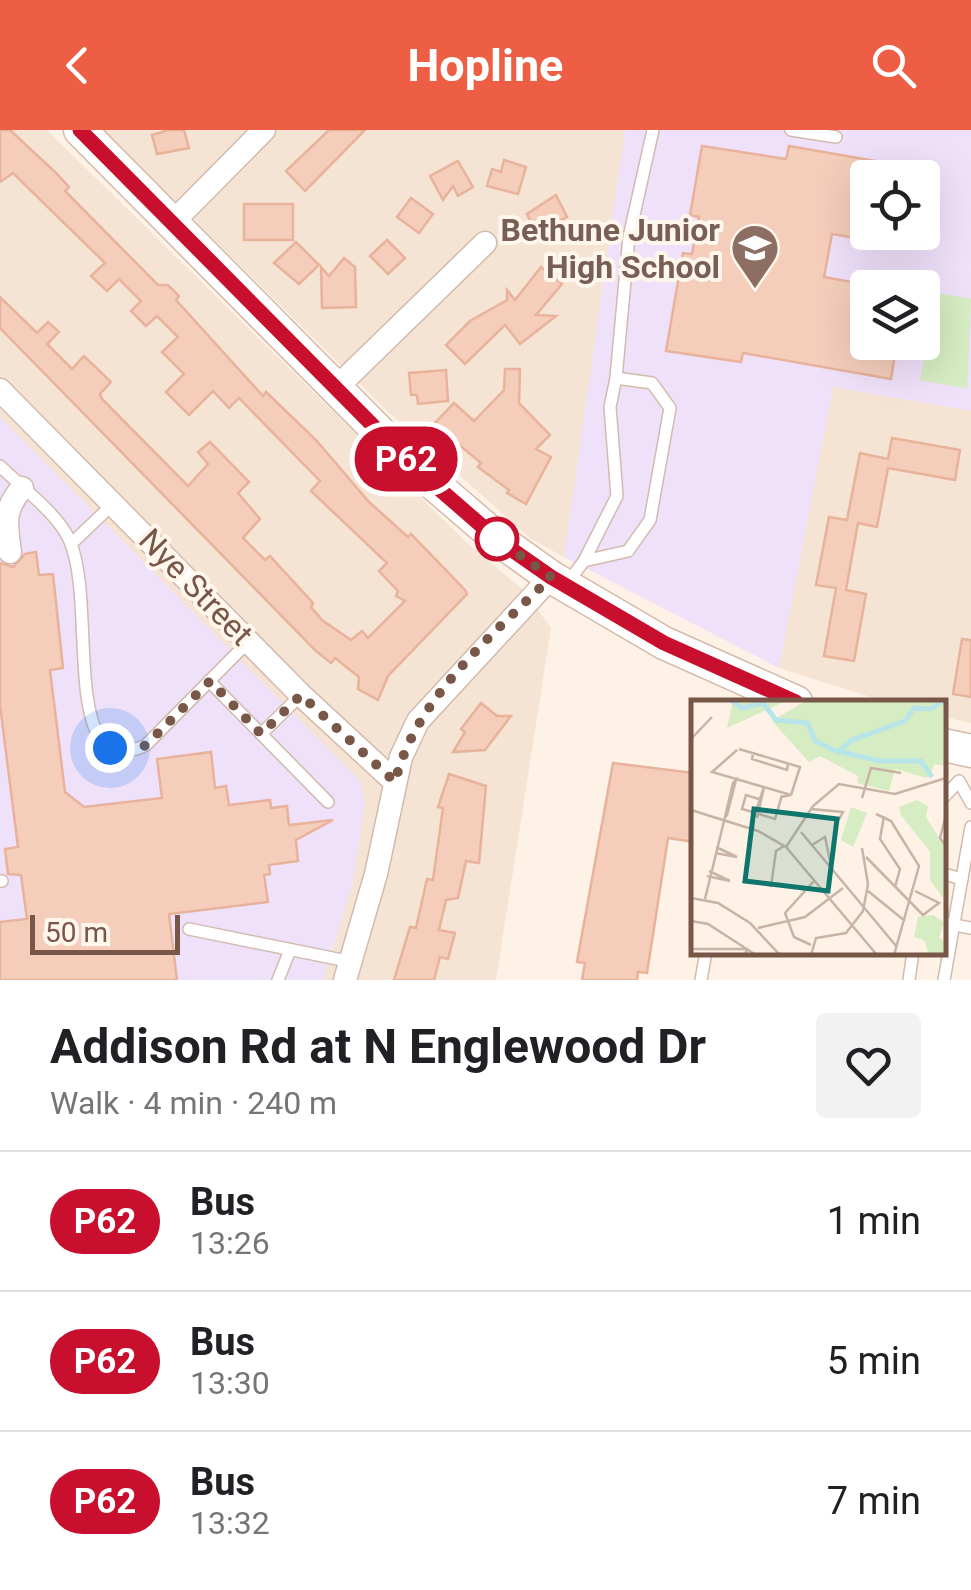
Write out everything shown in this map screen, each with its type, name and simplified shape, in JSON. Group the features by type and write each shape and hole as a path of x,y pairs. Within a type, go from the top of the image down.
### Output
{"street":[{"path":"80,130 455,504 664,643 792,700"},
{"path":"172,223 264,130"},
{"path":"336,388 485,243"},
{"name":"Nye Street","path":"0,390 301,695 395,782"},
{"path":"10,552 8,504 22,488"},
{"path":"349,971 408,740 428,706 567,575"}],"lane":[{"path":"567,575 617,496 610,407 629,238 654,130"},
{"path":"792,130 836,137"},
{"path":"567,575 628,551 650,520 670,408 652,384 616,378"},
{"path":"0,466 71,544 91,703 100,740 125,752 146,745 249,641"},
{"path":"71,544 114,504"},
{"path":"210,681 328,802"},
{"path":"261,734 301,695"},
{"path":"946,792 960,756"},
{"path":"960,756 971,803"},
{"path":"946,952 948,924 962,879 971,827"},
{"path":"946,875 962,879"},
{"path":"948,924 971,928"},
{"path":"188,929 290,950 349,971"},
{"path":"278,980 290,950"},
{"path":"701,980 705,955"},
{"path":"908,980 912,955"},
{"path":"944,980 946,955"}],"shaded area":[{"path":"0,130 47,130 467,543 523,590 551,628 496,980 323,980 353,882 365,801 359,781 0,417"},
{"path":"103,130 625,130 564,557 531,539 382,406"},
{"path":"625,130 971,130 971,411 833,387 779,668 564,557"},
{"path":"833,387 971,411 971,723 946,717 946,700 881,700 779,668"},
{"path":"0,417 359,780 365,801 353,882 323,980 0,980"}],"green space":[{"path":"940,294 971,299 967,389 920,380 924,360 940,360"}],"building":[{"path":"0,130 10,130 55,172 69,187 65,191 158,285 168,285 179,296 176,300 263,396 266,392 316,440 369,502 408,537 411,534 465,590 467,594 388,676 378,700 358,689 359,677 335,658 331,663 316,651 0,328 0,297 37,333 48,322 59,332 47,344 72,369 84,356 111,382 100,394 102,399 188,486 208,464 198,452 210,442 249,482 238,493 260,519 243,538 265,560 270,556 313,603 311,607 322,620 351,640 362,631 368,638 405,601 396,596 398,591 379,571 387,563 311,491 320,481 239,398 229,408 213,391 189,415 166,392 184,374 162,352 178,337 157,316 146,326 131,311 141,301 119,279 107,291 91,276 105,263 13,173 0,182"},
{"path":"184,130 189,148 157,154 152,135"},
{"path":"329,130 365,130 305,191 286,171"},
{"path":"702,146 786,159 789,146 869,160 850,160 850,237 832,234 824,277 850,282 850,360 894,360 891,379 743,353 741,362 666,351 683,253 692,254 699,217 690,215"},
{"path":"504,160 526,167 518,194 487,186 492,169 501,172"},
{"path":"458,161 473,187 458,196 453,186 443,200 430,176"},
{"path":"556,195 567,217 536,233 527,214"},
{"path":"411,198 433,214 419,233 397,217"},
{"path":"244,204 293,204 293,240 244,240"},
{"path":"387,240 405,258 388,274 370,256"},
{"path":"296,242 319,265 299,284 274,263"},
{"path":"344,258 355,267 356,307 322,308 321,267 329,276"},
{"path":"541,267 562,284 536,315 556,316 520,344 505,325 465,364 446,345 470,321 507,300 507,290 515,300"},
{"path":"505,369 520,369 519,403 550,435 536,449 551,457 526,504 507,493 509,490 478,467 481,463 434,424 454,403 474,421 504,390"},
{"path":"446,370 448,401 418,404 417,395 411,395 409,373"},
{"path":"892,438 960,450 955,480 888,468 877,527 858,523 846,590 866,594 854,661 824,656 836,588 816,585 829,517 847,520 860,453 888,459"},
{"path":"36,552 39,575 53,574 63,668 50,670 65,792 84,807 162,798 157,759 211,752 215,788 226,786 229,805 270,800 271,808 287,806 289,825 333,820 296,840 298,861 269,865 270,874 264,875 268,902 169,914 177,980 0,980 0,922 27,919 21,875 8,874 5,849 18,847 0,705 0,563 13,567 25,554"},
{"path":"962,639 971,640 971,697 953,694"},
{"path":"481,703 497,716 511,716 485,750 453,752 465,732 461,729"},
{"path":"613,763 691,773 691,842 668,838 647,973 638,972 637,980 582,980 585,963 577,962"},
{"path":"449,774 486,786 479,863 466,861 458,898 446,900 439,930 455,933 448,959 440,957 434,980 394,980 410,927 416,928 427,879 433,880 443,808 438,807"}],"bus line":[{"name":"P62","path":"80,130 414,467 498,540 551,577 664,643 791,700"}],"place":[{"name":"Bethune Junior High School","path":"755,290"}],"route":[{"path":"110,748 125,752 146,745 210,681 261,734 301,695 395,782 408,740 428,706 551,577 497,539"}]}
